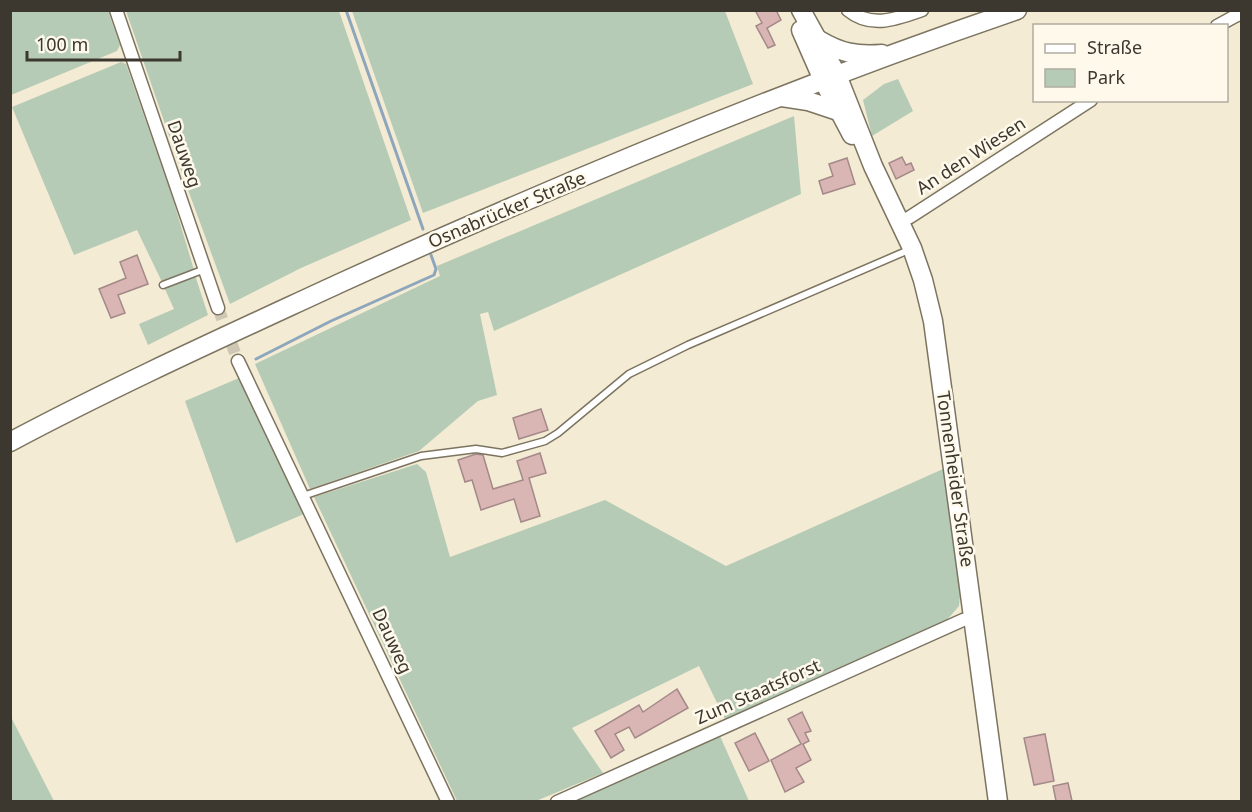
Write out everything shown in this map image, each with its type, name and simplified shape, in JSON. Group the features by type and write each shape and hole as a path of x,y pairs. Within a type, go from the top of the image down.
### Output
{"main road":[{"name":"Tonnenheider Straße","path":"793,10 830,78 900,222 923,280 933,321 998,801"},
{"name":"Tonnenheider Straße","path":"801,10 819,40 838,111 873,166"},
{"name":"Osnabrücker Straße","path":"10,442 225,336 475,222 781,96 1017,10"},
{"path":"819,40 837,51 867,55 899,52"},
{"path":"781,96 808,101 838,111"}],"street":[{"name":"Dauweg","path":"116,10 218,308"},
{"path":"848,10 863,20 876,22 890,21 922,10"},
{"path":"1221,24 1239,14 1242,15"},
{"name":"An den Wiesen","path":"900,222 1088,102"},
{"name":"Dauweg","path":"238,361 448,801"},
{"name":"Zum Staatsforst","path":"557,801 963,620 975,618"}],"lane":[{"path":"303,496 421,456 476,449 501,453 545,441 558,433 629,374 688,345 912,248"},
{"path":"163,285 205,269"}],"green space":[{"path":"11,10 108,11 120,45 117,51 11,95"},
{"path":"126,11 339,11 411,220 301,268 230,304"},
{"path":"352,11 725,11 753,84 423,213"},
{"path":"121,62 126,64 172,196 194,270 162,282 137,230 74,255 12,107"},
{"path":"898,79 913,111 872,136 863,100 884,84"},
{"path":"794,116 801,194 494,331 488,312 480,314 497,395 478,401 419,451 310,489 255,364 440,276 437,266"},
{"path":"195,275 208,315 148,345 139,324 174,309 164,287"},
{"path":"239,378 304,514 236,543 185,401"},
{"path":"417,464 426,472 450,557 605,500 726,566 943,469 960,595 959,606 946,621 725,719 699,666 572,728 603,773 536,801 457,801 314,497"},
{"path":"11,717 54,801 11,801"},
{"path":"720,736 749,801 574,801"}],"building":[{"path":"755,10 776,10 781,20 767,28 775,45 768,48 756,26 762,23"},
{"path":"902,157 906,165 911,163 914,170 896,179 889,163"},
{"path":"847,158 855,184 823,194 819,181 833,176 829,164"},
{"path":"137,255 148,284 118,295 125,313 111,318 99,289 126,278 120,262"},
{"path":"541,409 548,430 519,439 513,418"},
{"path":"540,453 546,473 529,478 540,516 521,522 514,499 481,510 472,480 465,482 458,460 476,454 483,455 493,489 523,480 517,461"},
{"path":"677,689 688,708 635,738 629,727 615,734 624,750 611,758 595,731 639,705 643,712"},
{"path":"802,712 811,731 805,733 809,741 803,744 811,760 796,768 804,782 785,792 771,760 801,744 788,719"},
{"path":"755,733 769,761 749,771 735,743"},
{"path":"1045,734 1054,781 1034,785 1024,738"},
{"path":"1068,783 1072,801 1056,801 1053,786"}],"waterway":[{"path":"346,10 423,229"},
{"path":"256,359 331,321 434,275 436,269 431,255"}],"tunnel":[{"path":"218,308 238,361"}]}
